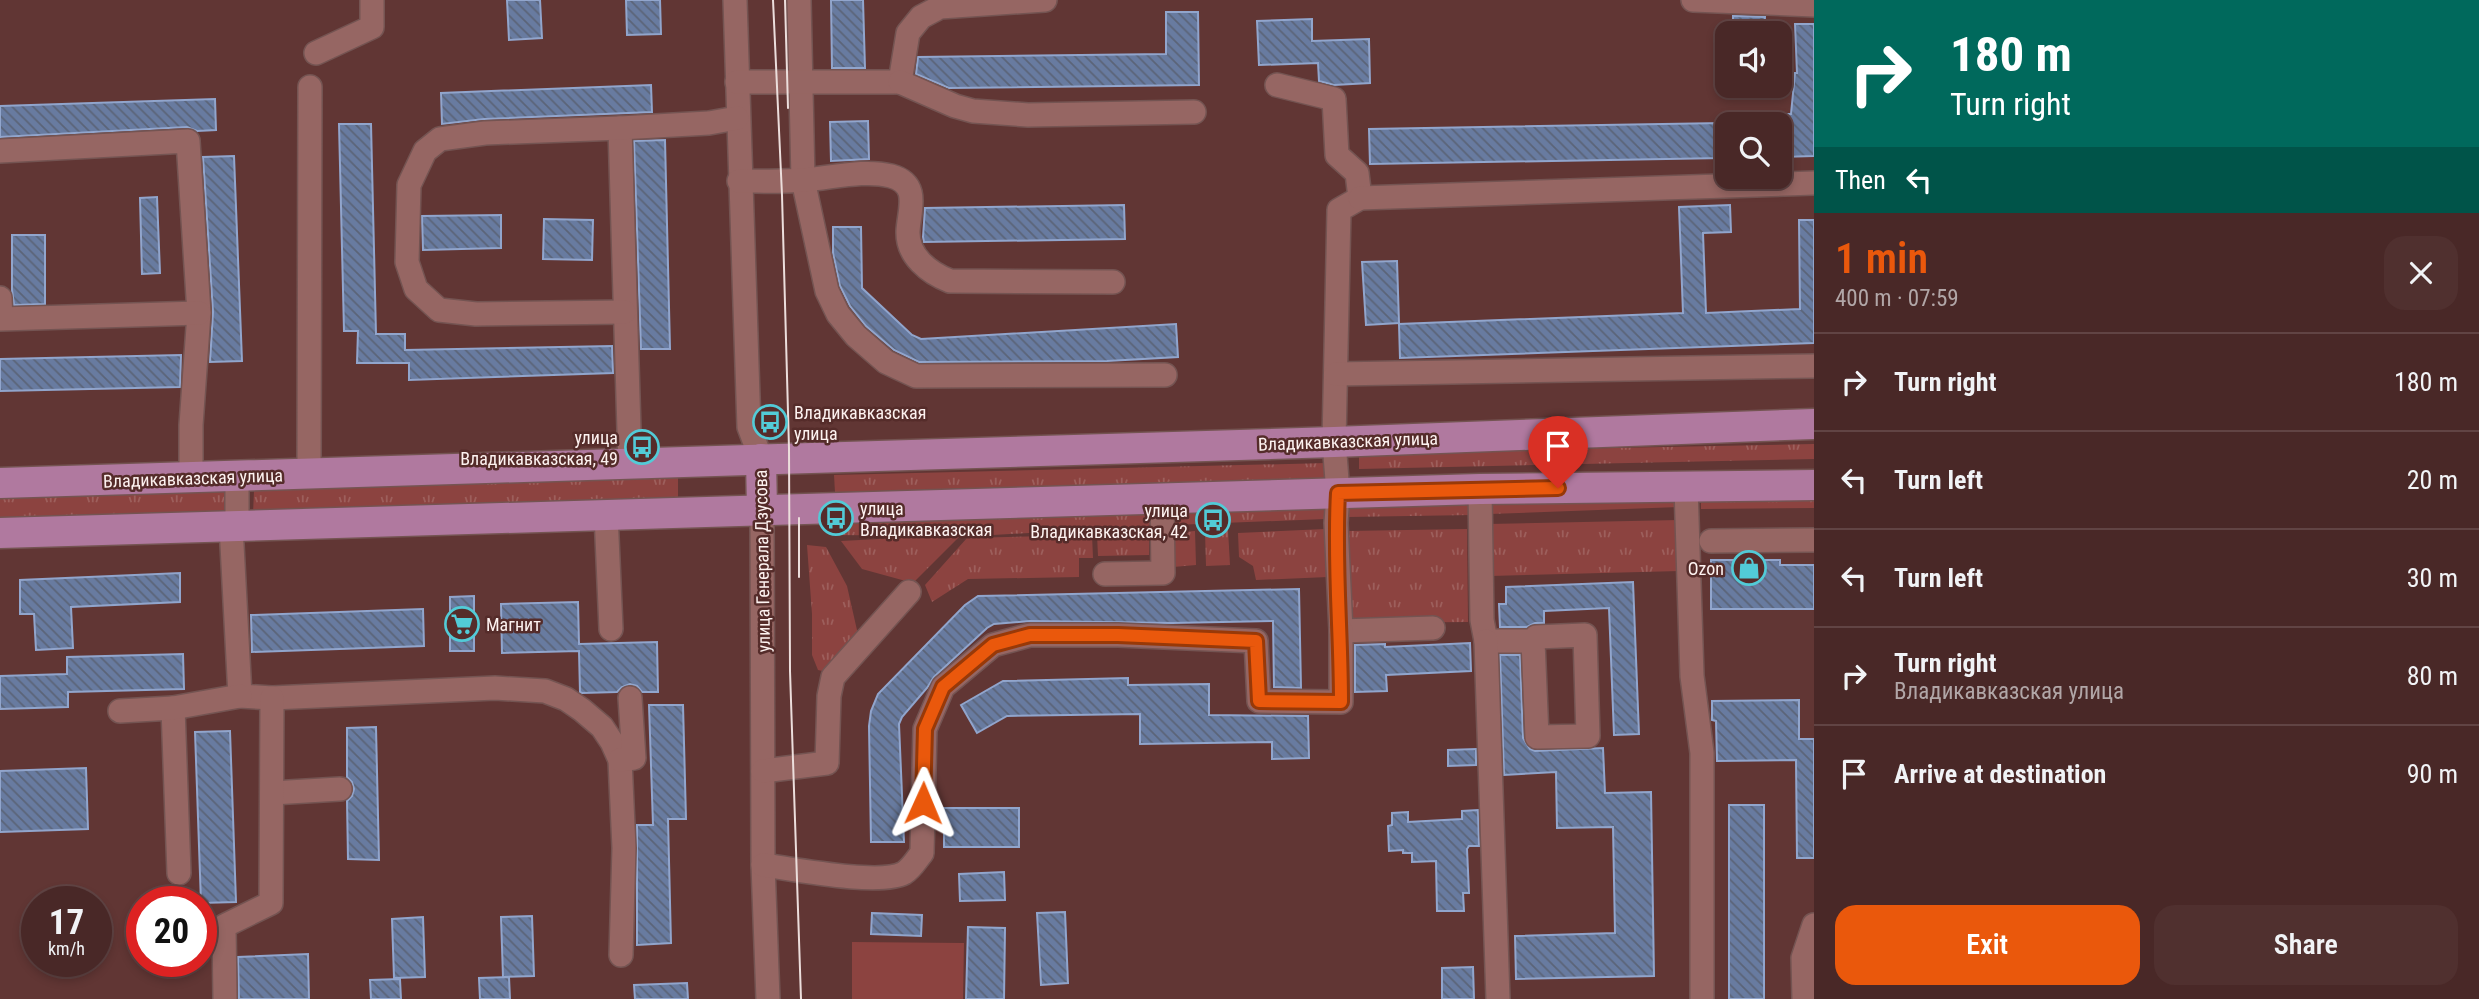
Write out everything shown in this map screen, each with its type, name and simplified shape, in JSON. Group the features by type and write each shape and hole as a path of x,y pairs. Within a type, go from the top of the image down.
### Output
{"main road":[{"name":"Владикавказская улица","path":"0,484 1334,442 1814,424"},
{"name":"улица Генерала Дзусова","path":"761,459 762,509"},
{"path":"0,533 1480,489 1814,485"}],"street":[{"path":"316,53 372,27 372,0"},
{"name":"улица Генерала Дзусова","path":"735,0 749,427 761,459"},
{"path":"799,0 803,180 827,291 838,314 856,336 886,362 916,376 1165,375"},
{"path":"900,82 908,33 920,16 940,8 1045,0"},
{"path":"1693,0 1814,5"},
{"path":"737,82 900,82 973,111 1028,115 1194,112"},
{"path":"1277,85 1334,99 1337,155 1357,173 1360,198"},
{"path":"309,474 310,87"},
{"path":"624,312 476,314 439,310 416,289 407,262 409,185 425,151 440,139 485,132 620,128 709,123 737,118"},
{"path":"620,128 630,464"},
{"path":"0,151 188,141 199,313 191,425 191,478"},
{"path":"739,181 892,176 905,184 913,201 908,233 917,259 933,274 950,281 1113,282"},
{"path":"763,865 880,879 902,874 912,866 922,853 925,729 943,687 993,645 1030,635 1118,635 1256,641 1259,701 1341,702 1336,523 1338,493 1334,442 1339,210 1360,198 1814,183"},
{"path":"0,298 1,319 199,313"},
{"path":"1336,374 1814,366"},
{"path":"237,477 234,527 240,696"},
{"path":"1686,486 1692,676 1702,753 1702,999"},
{"path":"1480,489 1482,620 1486,641 1498,999"},
{"path":"1105,574 1163,573 1162,498"},
{"name":"улица Генерала Дзусова","path":"762,509 763,865 768,999"},
{"path":"606,514 611,629"},
{"path":"1711,541 1814,540"},
{"path":"763,771 827,763 829,696 833,677 909,592"},
{"path":"1341,631 1433,628"},
{"path":"1486,641 1532,641 1536,641 1536,637 1586,635 1588,736 1537,737 1532,641"},
{"path":"120,711 173,708 240,696 272,698 495,688 545,691 566,699 602,727 620,760 624,848 621,955"},
{"path":"225,999 224,926 271,903 272,698"},
{"path":"620,760 634,758 630,698"},
{"path":"173,708 179,873"},
{"path":"272,793 341,789"},
{"path":"1804,999 1803,958 1814,925"}],"green space":[{"path":"1814,444 1814,459 1359,469 1359,453"},
{"path":"1327,463 1327,480 835,492 834,475"},
{"path":"678,475 678,501 253,514 254,491"},
{"path":"224,490 224,516 0,523 0,497"},
{"path":"1814,491 1814,508 1701,509 1701,492"},
{"path":"1678,495 1679,507 1489,514 1489,502"},
{"path":"1472,500 1472,515 1347,517 1347,501"},
{"path":"1325,502 1325,519 1173,525 1172,508"},
{"path":"1149,504 1150,526 959,537 913,583 862,569 841,541 938,536 836,535 835,513"},
{"path":"1679,520 1680,571 1490,576 1489,524"},
{"path":"1325,529 1328,577 1256,580 1253,566 1239,557 1238,533"},
{"path":"1467,529 1468,622 1348,623 1347,531"},
{"path":"1228,530 1230,565 1206,566 1205,531"},
{"path":"1195,531 1196,565 1173,567 1171,533"},
{"path":"1149,532 1149,555 1098,556 1097,534"},
{"path":"1092,535 1093,558 1079,558 1079,577 968,579 932,602 925,585 967,538"},
{"path":"807,545 826,547 847,586 859,639 831,673 818,670 812,655"},
{"path":"852,942 964,943 963,999 852,999"}],"building":[{"path":"507,0 540,0 542,38 509,40"},
{"path":"626,0 660,0 661,34 627,35"},
{"path":"831,0 863,0 865,68 832,68"},
{"path":"1166,12 1198,12 1199,85 949,88 916,74 918,57 1166,54"},
{"path":"1733,16 1765,17 1765,21 1733,21"},
{"path":"1312,19 1312,41 1369,39 1370,83 1334,85 1319,81 1318,63 1259,65 1257,21"},
{"path":"1795,24 1814,24 1814,156 1792,157 1791,112 1797,73"},
{"path":"651,85 652,112 484,119 442,124 441,93"},
{"path":"215,99 216,130 197,131 187,127 0,137 0,106"},
{"path":"868,121 869,159 831,161 830,122"},
{"path":"1715,123 1715,158 1370,164 1369,129"},
{"path":"339,124 371,124 376,334 405,334 405,350 612,346 613,373 409,380 409,363 357,363 358,331 344,331"},
{"path":"665,140 670,349 641,349 634,141"},
{"path":"234,156 242,361 210,362 213,312 203,157"},
{"path":"157,197 160,273 142,274 140,198"},
{"path":"1124,205 1125,239 924,242 923,237 925,208"},
{"path":"1730,205 1731,232 1703,233 1706,313 1800,309 1799,220 1814,220 1814,343 1400,358 1399,324 1683,313 1679,207"},
{"path":"501,215 501,248 423,250 422,216"},
{"path":"544,219 593,220 592,260 543,259"},
{"path":"833,227 861,227 862,288 912,335 921,339 1176,324 1178,357 1107,361 919,362 894,350 866,326 850,306 840,286 833,253"},
{"path":"12,235 45,235 45,304 14,305"},
{"path":"1397,261 1399,323 1366,325 1362,262"},
{"path":"181,355 180,387 0,391 0,359"},
{"path":"1711,560 1780,560 1780,565 1814,565 1814,609 1711,609"},
{"path":"180,573 180,602 71,607 73,648 36,650 34,614 20,614 20,580"},
{"path":"1633,582 1639,734 1614,735 1609,608 1544,611 1544,623 1527,627 1500,627 1499,604 1506,604 1506,587"},
{"path":"1299,589 1301,688 1274,687 1273,621 1030,621 994,624 987,628 934,677 902,717 899,724 904,842 871,842 869,726 871,711 878,694 965,605 978,596"},
{"name":"Магнит","path":"474,596 474,651 450,651 450,597"},
{"path":"578,602 579,644 657,642 658,692 642,692 637,686 630,684 617,692 580,692 579,651 502,653 501,604"},
{"path":"423,609 424,646 252,652 251,615"},
{"path":"1470,643 1471,671 1386,675 1387,691 1355,692 1355,645 1385,644 1385,647"},
{"path":"183,654 184,689 68,692 68,707 0,709 0,676 67,674 67,657"},
{"path":"1500,655 1520,655 1523,738 1530,749 1603,748 1605,793 1651,792 1654,976 1516,979 1515,936 1615,933 1613,827 1557,828 1556,772 1504,775"},
{"path":"1128,678 1128,685 1209,684 1209,715 1308,716 1309,758 1272,759 1272,742 1140,744 1140,714 1007,716 977,733 961,705 1003,681"},
{"path":"1799,700 1799,739 1814,739 1814,858 1797,858 1796,760 1717,761 1716,721 1712,720 1712,701"},
{"path":"649,705 683,705 686,819 668,819 671,943 637,945 637,825 653,825"},
{"path":"376,727 379,860 348,859 347,801 354,789 347,777 347,728"},
{"path":"230,731 236,902 217,903 217,886 200,886 195,732"},
{"path":"1476,749 1476,765 1448,766 1448,750"},
{"path":"86,768 88,829 0,832 0,771"},
{"path":"1729,805 1764,805 1764,999 1729,999"},
{"path":"944,808 1019,808 1019,847 944,847"},
{"path":"1478,810 1479,846 1469,846 1467,849 1469,893 1463,893 1464,911 1437,911 1436,861 1412,862 1412,853 1403,853 1403,850 1389,851 1388,826 1392,825 1392,813 1408,812 1408,822 1462,819 1462,811"},
{"path":"1004,872 1005,900 960,901 959,874"},
{"path":"1065,912 1068,983 1041,985 1037,913"},
{"path":"872,913 922,915 921,936 871,934"},
{"path":"532,916 534,976 503,977 501,917"},
{"path":"423,917 425,977 394,978 392,919"},
{"path":"968,927 1005,928 1004,999 966,999"},
{"path":"308,954 309,999 239,999 238,957"},
{"path":"1473,967 1474,999 1442,999 1442,968"},
{"path":"509,977 510,999 480,999 479,978"},
{"path":"400,979 401,999 371,999 370,980"},
{"path":"687,983 688,999 635,999 634,985"}],"tram line":[{"path":"773,0 782,195 789,448 790,671 801,999"},
{"path":"785,0 788,108"},
{"path":"799,518 799,577"}],"place":[{"name":"Владикавказская улица","path":"770,422"},
{"name":"улица Владикавказская, 49","path":"642,447"},
{"name":"улица Владикавказская","path":"836,518"},
{"name":"улица Владикавказская, 42","path":"1213,520"},
{"name":"Ozon","path":"1749,568"},
{"name":"Магнит","path":"462,624"}],"route":[{"path":"923,803 925,729 943,687 993,645 1030,635 1118,635 1256,641 1259,701 1341,702 1336,523 1338,493 1558,488"}]}
